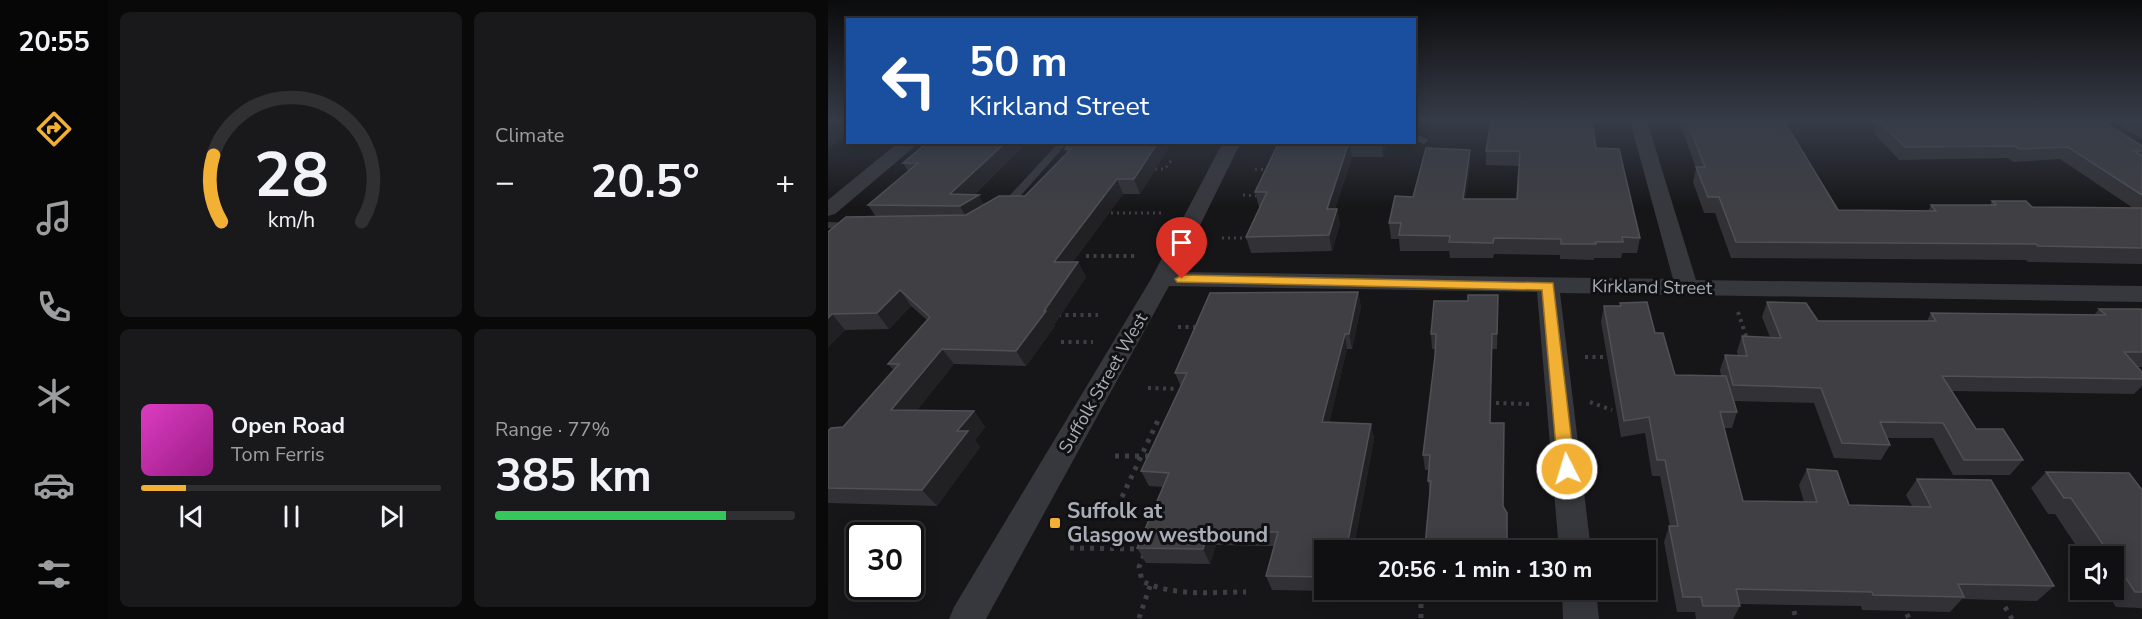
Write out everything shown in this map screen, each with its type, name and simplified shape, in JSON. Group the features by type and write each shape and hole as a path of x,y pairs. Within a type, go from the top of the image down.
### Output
{"street":[{"path":"828,210 901,150"},
{"name":"Suffolk Street West","path":"967,619 1162,279 1228,150"},
{"path":"1647,150 1687,287"},
{"name":"Kirkland Street","path":"1162,279 2142,294"},
{"path":"1548,286 1574,540"},
{"path":"1579,600 1581,619"}],"lane":[{"path":"998,213 1057,150"},
{"path":"828,225 858,226"}],"path":[{"path":"1155,169 1166,169 1173,158"},
{"path":"1255,169 1270,170"},
{"path":"1243,195 1260,196"},
{"path":"1099,213 1161,213"},
{"path":"1222,238 1251,238"},
{"path":"1086,256 1135,256"},
{"path":"1735,302 1748,345"},
{"path":"1055,315 1098,315"},
{"path":"1178,327 1204,327"},
{"path":"1583,357 1605,357"},
{"path":"1148,388 1178,389"},
{"path":"1588,401 1612,410"},
{"path":"1496,403 1534,404"},
{"path":"1122,497 1160,416"},
{"path":"1115,456 1156,456"},
{"path":"1070,548 1146,549 1139,567 1142,581 1150,586 1164,589 1246,592"},
{"path":"1138,618 1150,586"},
{"path":"1420,619 1421,604"},
{"path":"2006,607 2012,619"},
{"path":"1794,611 1796,619"}],"building":[{"path":"919,150 998,150 950,194 979,195 960,206 868,205 918,163 903,163"},
{"path":"1070,150 1153,150 1134,179 1117,179 1054,262 1078,262 1016,351 942,349 891,410 974,411 957,431 968,431 922,490 828,488 828,431 831,428 843,427 899,364 888,364 930,317 900,290 877,313 832,314 828,318 828,232 846,217 966,215 999,196 1025,196"},
{"path":"1275,150 1346,150 1327,209 1337,209 1329,235 1246,237 1267,192 1255,192"},
{"path":"1425,150 1470,150 1463,199 1517,199 1520,151 1486,151 1619,150 1640,238 1622,237 1623,242 1561,244 1561,239 1494,238 1493,243 1449,242 1450,236 1399,235 1401,223 1389,223 1395,196 1413,197"},
{"path":"1698,150 1802,150 1838,210 1936,211 1931,205 1996,205 1992,201 2026,201 2032,207 2142,208 2142,248 2038,246 2036,244 1736,242 1719,197 1708,197 1696,167 1705,167"},
{"path":"2072,150 2142,150 2134,151 2142,156 2142,195"},
{"path":"1358,292 1349,334 1345,334 1322,422 1371,424 1348,540 1314,540 1314,577 1266,576 1278,532 1209,531 1203,549 1137,548 1169,473 1141,471 1187,373 1175,373 1210,293"},
{"path":"1468,295 1498,295 1497,334 1492,334 1490,423 1504,423 1503,506 1507,513 1507,540 1426,540 1431,481 1428,481 1430,455 1423,455 1435,356 1436,334 1431,334 1434,301 1468,301"},
{"path":"1647,302 1655,333 1663,333 1675,375 1726,376 1737,412 1720,412 1743,501 1817,502 1807,469 1837,471 1849,505 1931,507 1917,479 1991,480 2054,586 1958,584 1964,597 1736,589 1740,606 1703,606 1701,597 1683,597 1669,526 1678,526 1665,460 1657,460 1649,417 1624,421 1604,306"},
{"path":"1767,302 1806,303 1818,321 1936,321 1931,313 2106,315 2099,309 2141,309 2142,352 2124,352 2142,372 2142,379 1942,376 1976,429 2003,429 2023,460 1964,460 1943,423 1880,422 1890,445 1842,443 1821,388 1733,385 1725,355 1747,356 1742,336 1781,338"},
{"path":"2046,472 2129,473 2142,490 2142,592 2135,592 2124,575 2124,546 2104,546 2071,498 2064,498"}],"place":[{"name":"Suffolk at Glasgow westbound","path":"1055,523"}],"route":[{"path":"1182,279 1548,286 1567,469"}]}
